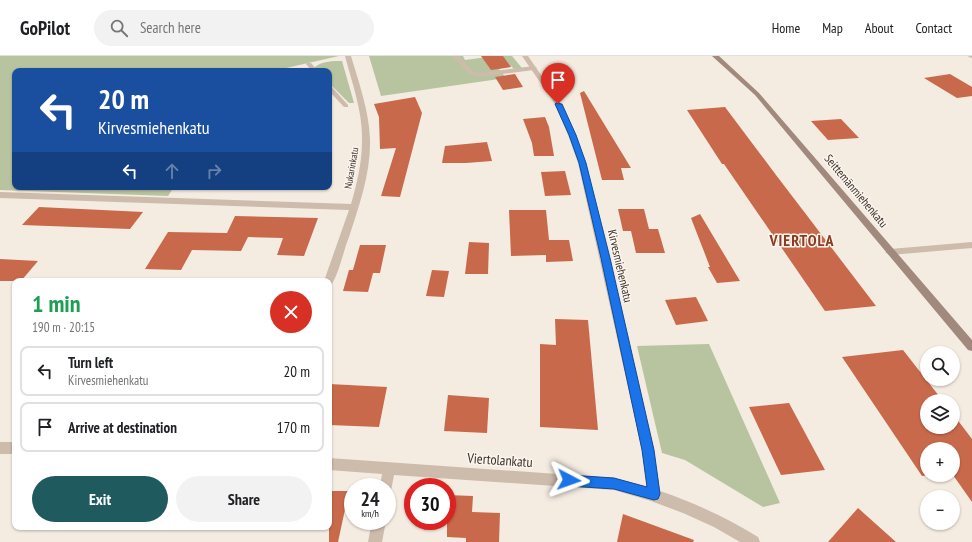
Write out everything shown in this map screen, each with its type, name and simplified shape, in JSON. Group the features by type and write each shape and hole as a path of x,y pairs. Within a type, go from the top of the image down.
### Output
{"street":[{"name":"Nukarinkatu","path":"329,278 353,207 363,169 366,140 361,102 348,56"},
{"path":"455,56 472,73 479,76 534,68"},
{"name":"Kirvesmiehenkatu","path":"525,56 558,104 572,135 582,163 648,450 654,494"},
{"name":"Seittemänmiehenkatu","path":"715,56 757,94 972,347"},
{"path":"308,64 312,68"},
{"path":"332,90 346,106"},
{"path":"0,195 353,207"},
{"path":"890,252 972,245"},
{"path":"0,448 12,448"},
{"name":"Viertolankatu","path":"332,464 614,484 654,494 683,505 730,528 753,542"},
{"path":"388,478 389,469"},
{"path":"375,542 377,530"}],"green space":[{"path":"0,56 339,56 286,68 12,68 12,190 172,190 168,196 0,190"},
{"path":"369,56 463,56 465,60 495,56 512,56 522,68 514,69 511,66 499,69 506,78 381,96"},
{"path":"331,61 342,61 354,103 349,103 332,86 332,68 314,68 320,64"},
{"path":"709,344 780,503 763,507 685,460 662,453 637,346"}],"building":[{"path":"481,56 503,56 511,67 491,70"},
{"path":"515,74 523,87 503,90 495,77"},
{"path":"950,74 972,87 972,96 957,98 924,78"},
{"path":"584,91 631,168 621,168 624,180 602,180 580,93"},
{"path":"415,97 422,113 400,197 381,196 396,148 380,149 379,117 374,104"},
{"path":"725,107 876,306 825,311 724,164 722,164 687,110"},
{"path":"545,117 549,127 554,156 534,156 532,143 523,119"},
{"path":"841,119 859,138 828,140 811,121"},
{"path":"487,142 492,161 442,163 445,146"},
{"path":"565,171 571,195 545,196 541,172"},
{"path":"39,207 143,212 130,229 22,225"},
{"path":"618,209 644,209 649,229 658,229 665,253 636,253 631,231 623,231"},
{"path":"509,210 546,210 549,240 569,240 573,261 546,262 546,255 511,256"},
{"path":"700,214 740,281 717,283 708,267 710,267 691,218"},
{"path":"235,216 318,218 304,256 277,255 283,238 248,237 241,251 192,250 181,270 145,269 168,232 227,233"},
{"path":"469,242 489,243 488,274 465,274"},
{"path":"360,245 386,245 380,273 373,273 368,292 343,291 349,270 353,270"},
{"path":"0,259 38,261 24,278 12,278 12,281 0,281"},
{"path":"432,270 449,271 444,297 426,296"},
{"path":"696,297 708,321 676,325 665,300"},
{"path":"555,319 588,320 598,430 540,427 540,344 556,345"},
{"path":"903,350 920,372 920,386 931,386 938,394 920,394 920,434 960,434 960,423 972,439 972,502 958,482 960,482 960,442 920,442 920,473 842,357"},
{"path":"332,384 387,387 379,427 332,425"},
{"path":"448,395 489,398 487,433 444,431"},
{"path":"789,403 825,470 781,475 749,407"},
{"path":"332,491 344,491 344,514 338,542 329,542 329,530 332,530"},
{"path":"456,495 473,496 472,512 500,513 499,542 466,542 466,538 447,537 447,530 456,530"},
{"path":"858,508 896,542 828,542"},
{"path":"623,514 694,540 693,542 617,542"}],"district":[{"name":"VIERTOLA","path":"802,240"}],"route":[{"path":"558,104 572,135 582,163 648,450 654,494 614,484 569,480"}]}
